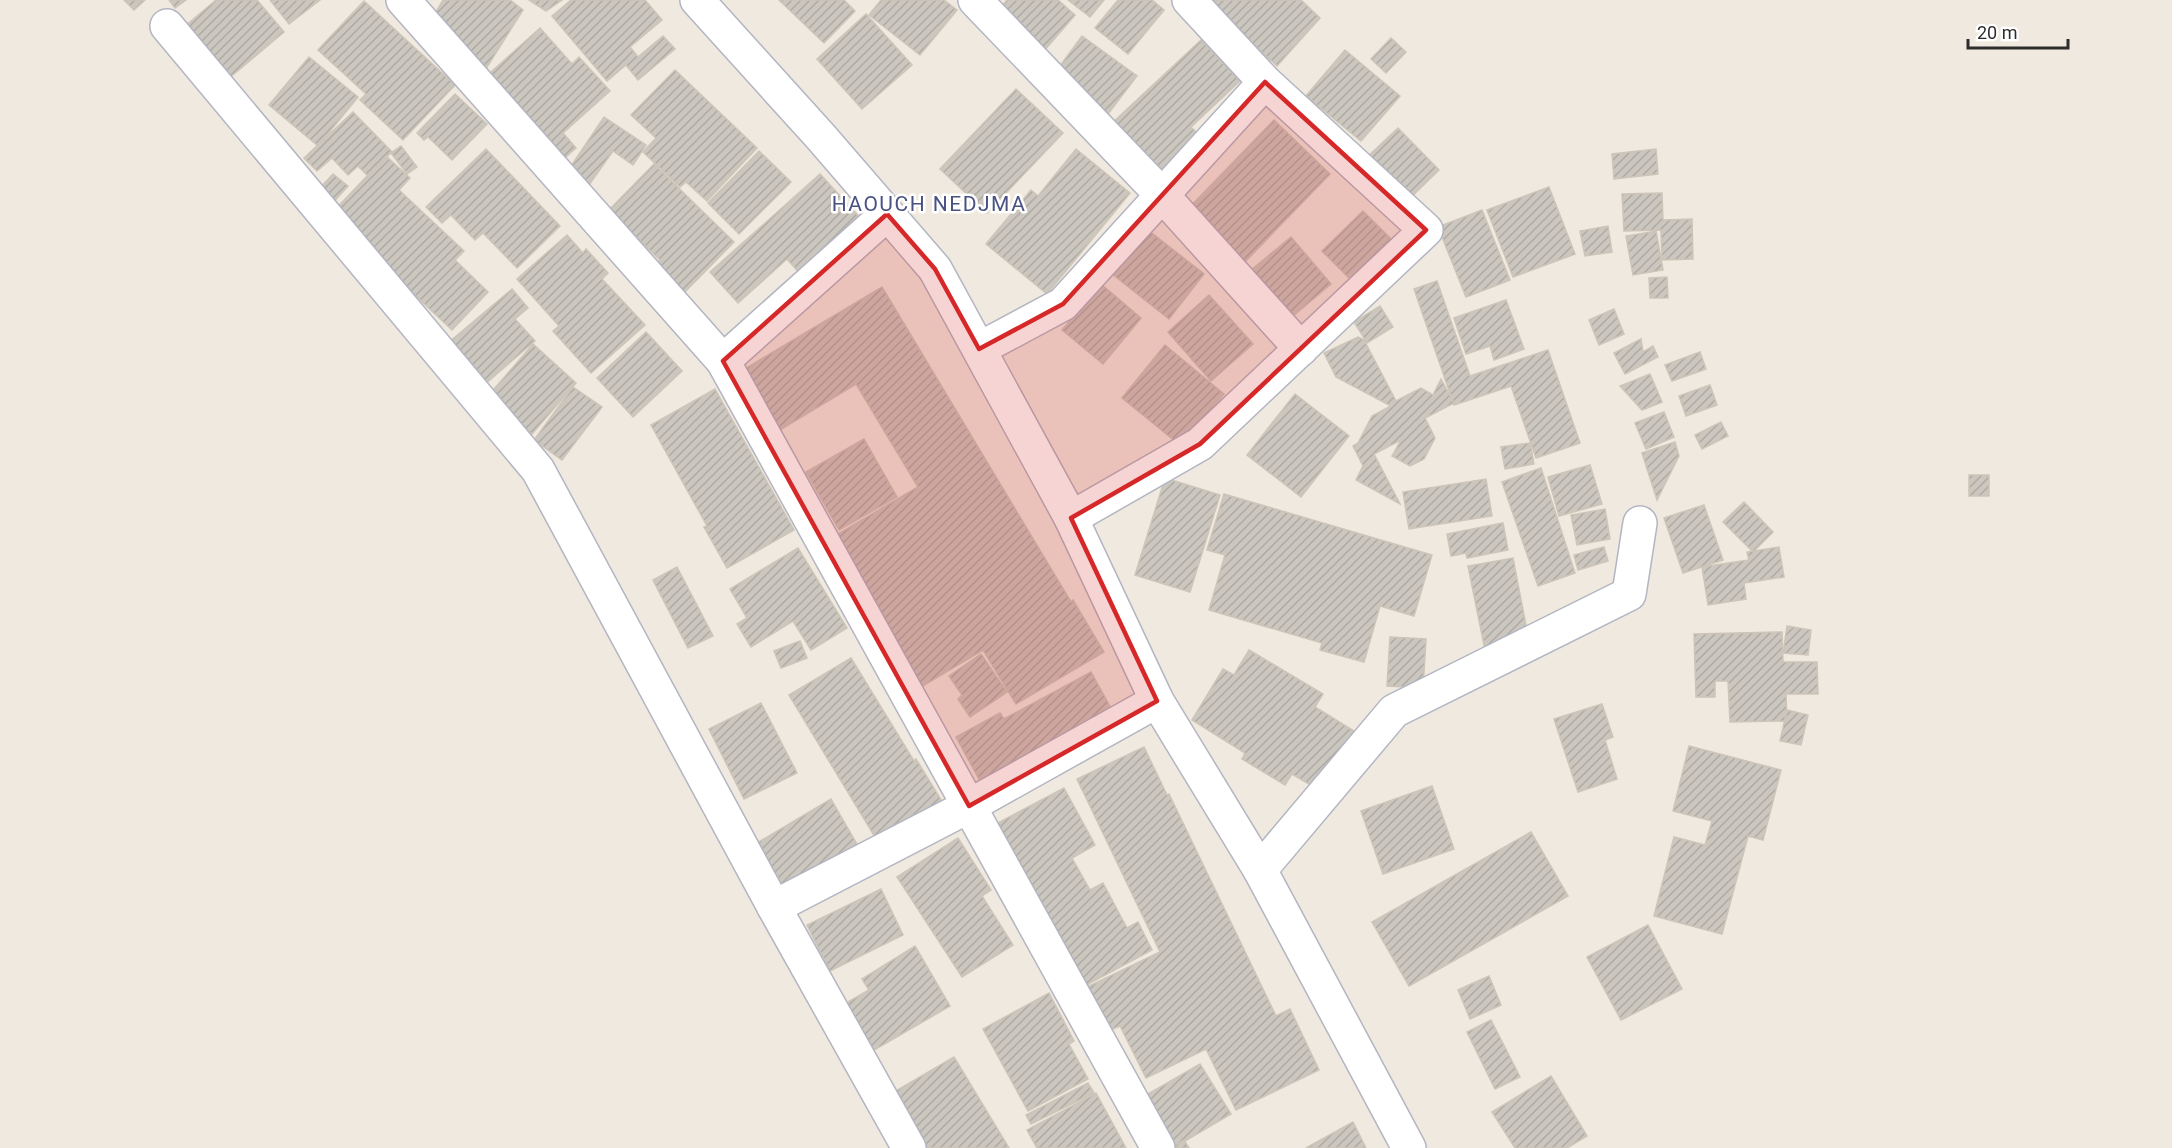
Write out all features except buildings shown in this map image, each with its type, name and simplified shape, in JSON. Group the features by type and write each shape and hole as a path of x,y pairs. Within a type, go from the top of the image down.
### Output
{"street":[{"path":"403,0 723,361 1158,1148"},
{"path":"697,0 821,137 935,269 1071,518 1157,701 1260,870 1409,1148"},
{"path":"975,0 1162,195 1301,349"},
{"path":"1071,518 1200,444 1426,230 1265,82 1189,0"},
{"path":"167,26 538,470 774,907 909,1148"},
{"path":"979,349 1063,304 1265,82"},
{"path":"723,361 887,214"},
{"path":"1260,870 1394,711 1629,594 1640,523"},
{"path":"774,907 969,806 1157,701"}],"highlighted area":[{"path":"1265,82 1426,230 1200,444 1071,518 1157,701 969,806 723,361 887,214 935,269 979,349 1063,304"}],"district":[{"name":"HAOUCH NEDJMA","path":"929,204"}]}
